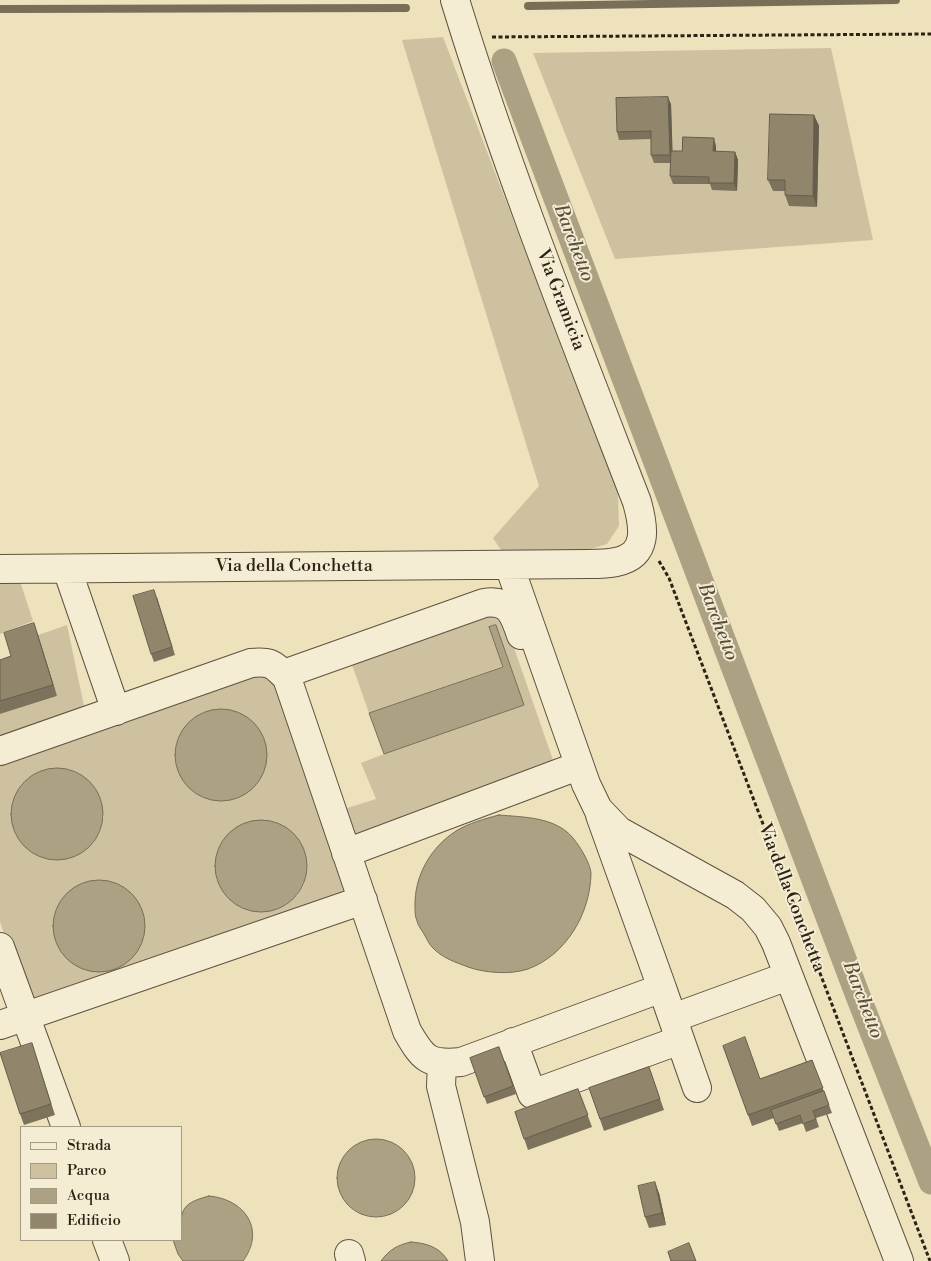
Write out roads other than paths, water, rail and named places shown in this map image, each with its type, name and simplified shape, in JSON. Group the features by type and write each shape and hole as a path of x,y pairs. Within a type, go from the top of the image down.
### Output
{"street":[{"name":"Via Gramicia","path":"456,0 479,77 556,292 637,502 643,526 643,536 639,546 632,554 620,561 588,564"},
{"name":"Via della Conchetta","path":"0,569 588,564"},
{"path":"509,565 586,784 598,809 697,1088"},
{"path":"67,569 116,711"},
{"path":"284,674 484,603 495,601 505,605 518,626 574,778 586,795 619,831 735,895 753,909 768,927 898,1261"},
{"path":"0,751 251,663 266,661 276,666 287,678 407,1031 417,1048 428,1059 442,1064 461,1062 662,988"},
{"path":"346,853 570,768"},
{"path":"0,1025 363,900"},
{"path":"0,947 66,1126"},
{"path":"513,1042 532,1094 788,976"},
{"path":"442,1064 441,1086 475,1222 480,1261"},
{"path":"107,1241 115,1261"}],"water":[{"path":"496,625 524,705 384,754 369,713 503,667 489,627"},
{"path":"221,709 238,713 253,723 263,738 267,755 263,772 253,787 238,797 221,801 204,797 189,787 179,772 175,755 179,738 189,723 204,713"},
{"path":"57,768 74,772 89,782 99,797 103,814 99,831 89,846 74,856 57,860 40,856 25,846 15,831 11,814 15,797 25,782 40,772"},
{"path":"499,815 526,817 552,823 560,827 571,835 579,845 589,864 591,874 590,889 581,918 564,943 542,963 521,971 506,973 475,969 444,957 429,943 418,925 415,912 417,884 426,863 439,845 461,828"},
{"path":"261,820 278,824 293,834 303,849 307,866 303,883 293,898 278,908 261,912 244,908 229,898 219,883 215,866 219,849 229,834 244,824"},
{"path":"99,880 116,884 131,894 141,909 145,926 141,943 131,958 116,968 99,972 82,968 67,958 57,943 53,926 57,909 67,894 82,884"},
{"path":"376,1139 391,1142 404,1150 412,1163 415,1178 412,1193 404,1206 391,1214 376,1217 361,1214 348,1206 340,1193 337,1178 340,1163 348,1150 361,1142"},
{"path":"209,1196 222,1198 233,1203 248,1218 252,1228 252,1238 250,1249 243,1261 183,1261 178,1254 173,1241 182,1241 183,1210 199,1199"},
{"path":"411,1242 422,1243 437,1249 448,1261 381,1261 394,1248"}],"waterway":[{"path":"528,6 896,0"},
{"path":"0,9 406,8"},
{"name":"Barchetto","path":"504,61 858,996 931,1182"}]}
